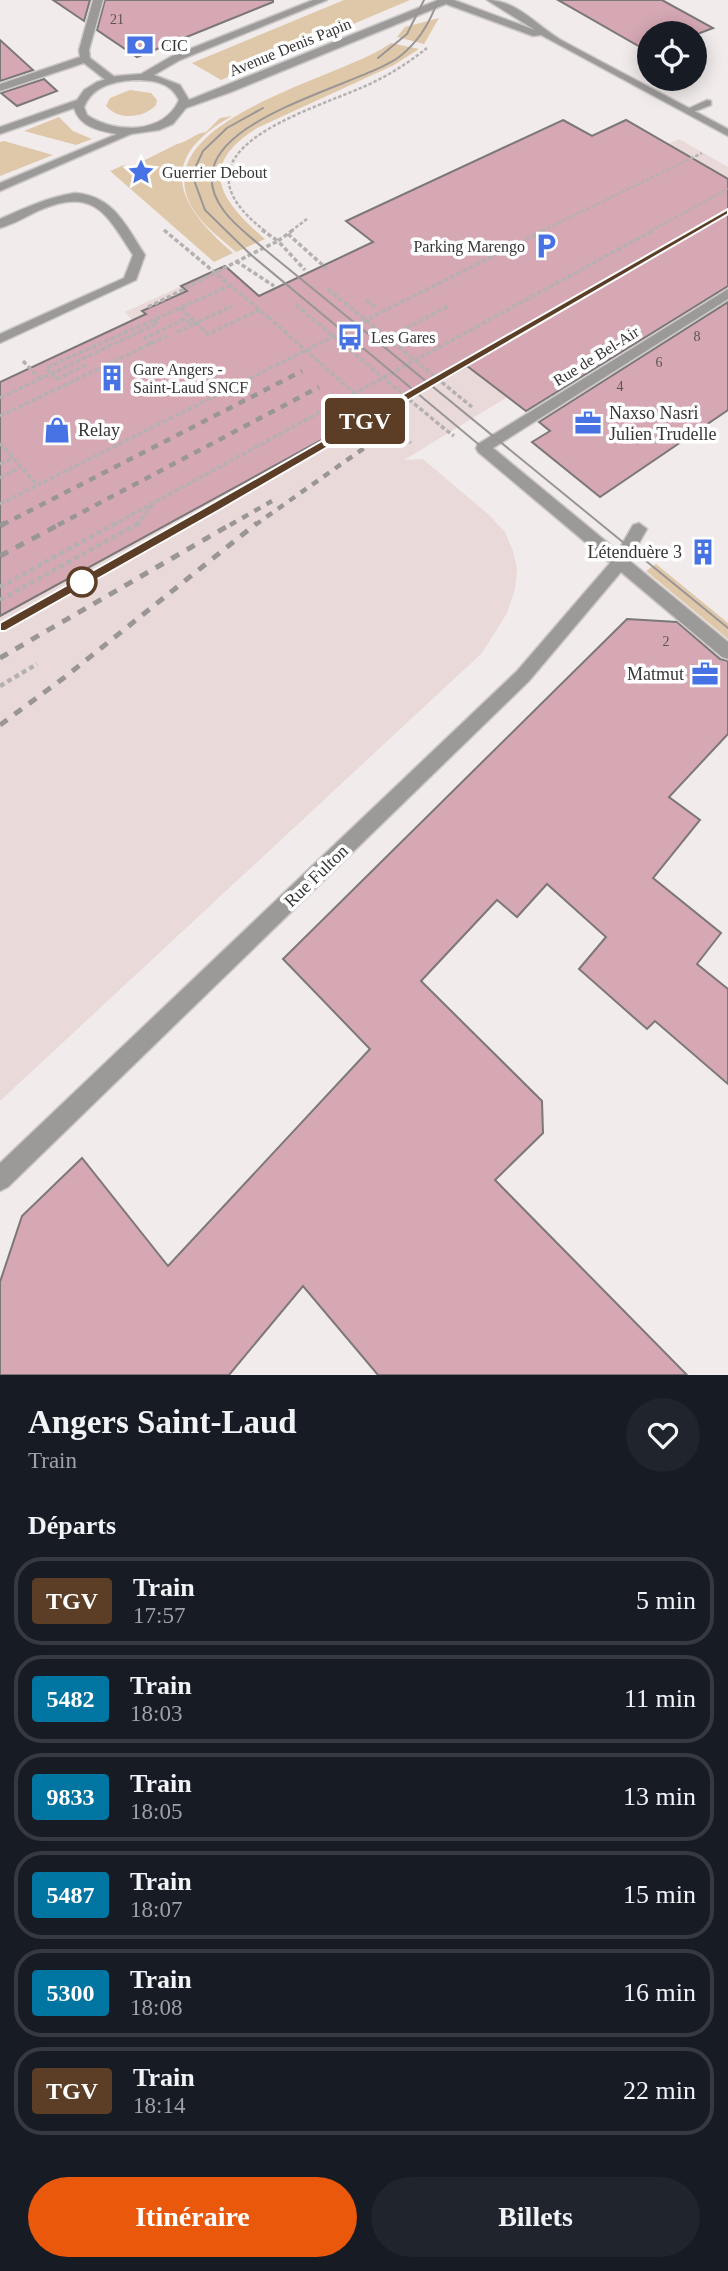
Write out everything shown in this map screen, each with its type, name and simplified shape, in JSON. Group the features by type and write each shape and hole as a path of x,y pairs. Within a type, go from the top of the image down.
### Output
{"street":[{"path":"98,0 84,50 85,59 112,80"},
{"name":"Avenue Denis Papin","path":"143,77 176,58 322,0"},
{"path":"446,0 554,40 728,133"},
{"name":"Avenue Denis Papin","path":"131,132 166,122 178,114 184,105 446,0"},
{"path":"492,0 526,18 554,40"},
{"path":"0,88 85,59"},
{"path":"0,131 80,102 88,91 112,80 143,77 172,84 183,96 184,105"},
{"path":"80,102 82,117 93,125 110,131 131,132"},
{"path":"688,111 707,103"},
{"path":"0,187 131,132"},
{"path":"0,224 58,200 87,198 100,203 139,255 130,280 0,339"},
{"name":"Rue de Bel-Air","path":"620,562 483,448 728,293"},
{"name":"Rue Fulton","path":"0,1179 523,676 598,591 620,562 639,529"},
{"path":"620,562 728,652"}],"path":[{"path":"305,270 278,241 242,211 232,196 228,173 234,158 262,132 398,70 426,48"},
{"path":"0,504 425,288 704,153"},
{"path":"0,587 728,189"},
{"path":"142,310 218,274 236,261 278,241 307,219"},
{"path":"288,234 327,269"},
{"path":"236,261 274,286"},
{"path":"218,274 411,443"},
{"path":"86,365 57,379 46,368 231,285"},
{"path":"328,289 472,407"},
{"path":"366,300 373,306 378,301"},
{"path":"296,305 441,426"},
{"path":"178,309 192,325 232,306"},
{"path":"388,338 448,306"},
{"path":"187,318 208,334 259,310"},
{"path":"170,326 187,318"},
{"path":"152,344 145,338 187,318"},
{"path":"0,398 158,323 155,320"},
{"path":"177,332 196,323"},
{"path":"0,416 131,356 152,344 167,336 164,341 155,332"},
{"path":"31,368 40,379"},
{"path":"0,443 37,485"},
{"path":"0,464 13,458"},
{"path":"0,478 22,467"},
{"path":"0,600 139,524 152,504"},
{"path":"0,686 37,664"}],"shaded area":[{"path":"344,0 410,0 221,80 192,63"},
{"path":"439,18 424,44 397,37 405,27"},
{"path":"391,43 419,49 394,65 257,128 238,142 226,156 221,170 221,184 227,197 236,211 265,239 236,252 206,225 191,206 184,175 196,148 222,125 256,105"},
{"path":"130,90 151,93 157,100 156,105 145,113 131,116 118,114 106,106 110,98"},
{"path":"232,116 207,133 191,149 183,166 182,183 198,218 233,253 214,262 110,171 124,165 129,168 206,132 220,118"},
{"path":"59,117 73,131 92,139 76,145 24,131"},
{"path":"679,139 728,167 728,263 404,460 423,459 489,515 505,532 513,551 517,569 515,589 507,613 482,653 0,1101 0,382 133,321 125,312 225,266 303,333 599,176"},
{"path":"0,142 53,155 0,176"},
{"path":"656,564 728,623 728,639 646,571"}],"building":[{"path":"53,0 90,0 84,21"},
{"path":"105,0 273,2 137,57 97,30"},
{"path":"558,0 662,0 700,21 637,21 637,45"},
{"path":"0,40 33,70 0,81"},
{"path":"44,79 57,91 17,106 1,93"},
{"path":"563,120 592,136 626,120 728,179 728,286 526,411 467,366 383,413 378,409 0,616 0,382 146,314 142,311 187,291 181,286 225,266 259,296 373,242 346,221"},
{"path":"728,302 728,410 600,497 532,442 550,431 539,422"},
{"path":"627,619 677,622 720,659 728,661 728,734 669,797 700,820 653,878 721,933 697,964 728,989 728,1084 655,1021 647,1029 579,969 606,937 547,884 517,917 497,900 421,981 542,1101 543,1133 495,1180 687,1375 378,1375 303,1286 229,1375 0,1375 0,1282 22,1216 82,1158 168,1266 370,1049 283,959"}],"tram line":[{"path":"378,58 407,34 424,0"},
{"path":"438,0 423,32 399,57 271,114 240,133 219,156 212,181 224,211 263,248 728,628"},
{"path":"263,108 227,128 203,151 196,166 194,180 205,210 250,254 483,448"}],"railway":[{"path":"2,525 302,371"},
{"path":"58,525 319,387"},
{"path":"181,525 361,424"},
{"path":"255,525 374,441"},
{"path":"230,525 272,501"},
{"path":"0,526 5,523"},
{"path":"0,556 62,523"},
{"path":"0,627 184,523"},
{"path":"0,658 233,523"},
{"path":"0,725 65,677 257,523"}],"train":[{"name":"TGV","path":"0,627 121,561 728,212"}],"place":[{"name":"CIC","path":"140,45"},
{"name":"Guerrier Debout","path":"141,172"},
{"name":"Parking Marengo","path":"546,246"},
{"name":"Les Gares","path":"350,337"},
{"name":"Gare Angers - Saint-Laud SNCF","path":"112,378"},
{"name":"Naxso Nasri Julien Trudelle","path":"588,423"},
{"name":"Relay","path":"57,430"},
{"name":"Létenduère 3","path":"703,552"},
{"name":"Matmut","path":"705,674"}]}
